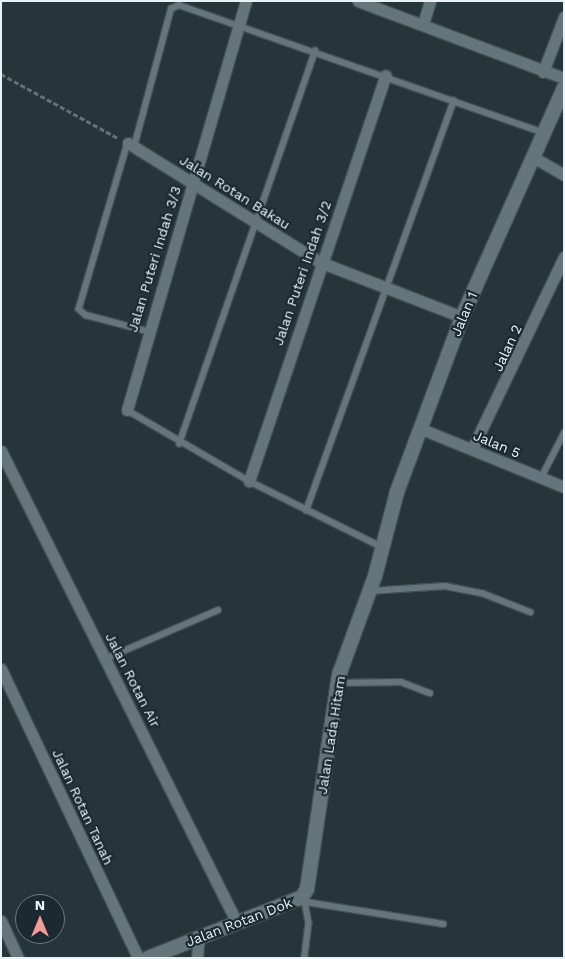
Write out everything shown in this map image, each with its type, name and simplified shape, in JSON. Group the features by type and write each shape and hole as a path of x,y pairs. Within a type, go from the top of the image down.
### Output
{"street":[{"name":"Jalan Puteri Indah 3/3","path":"127,410 147,331 193,183 246,1"},
{"path":"358,1 423,24 543,72 564,78"},
{"path":"423,24 430,1"},
{"path":"543,72 564,17"},
{"name":"Jalan Puteri Indah 3/2","path":"249,481 320,262 386,75"},
{"name":"Jalan 1","path":"382,547 419,428 462,317 564,88"},
{"name":"Jalan Rotan Bakau","path":"131,145 254,223 320,262 386,291 462,317"},
{"path":"533,158 564,175"},
{"name":"Jalan 2","path":"472,449 564,257"},
{"name":"Jalan 5","path":"419,428 564,487"},
{"name":"Jalan Rotan Air","path":"1,452 237,923"},
{"name":"Jalan Lada Hitam","path":"304,900 311,869 338,683 370,591 382,547"},
{"name":"Jalan Rotan Tanah","path":"1,669 138,958"},
{"name":"Jalan Rotan Dok","path":"148,958 199,937 304,900"},
{"path":"1,921 18,958"},
{"path":"198,958 199,937"}],"lane":[{"path":"147,331 86,315 79,309 131,145 171,9 179,5 240,23 544,133"},
{"path":"180,444 254,223 315,51"},
{"path":"306,511 454,102"},
{"path":"127,410 180,444 306,511 382,547"},
{"path":"541,478 564,433"},
{"path":"370,591 445,586 482,593 530,612"},
{"path":"105,659 218,610"},
{"path":"338,683 401,682 430,693"},
{"path":"305,958 309,923 304,900 443,924"}],"path":[{"path":"1,74 131,145"}]}
